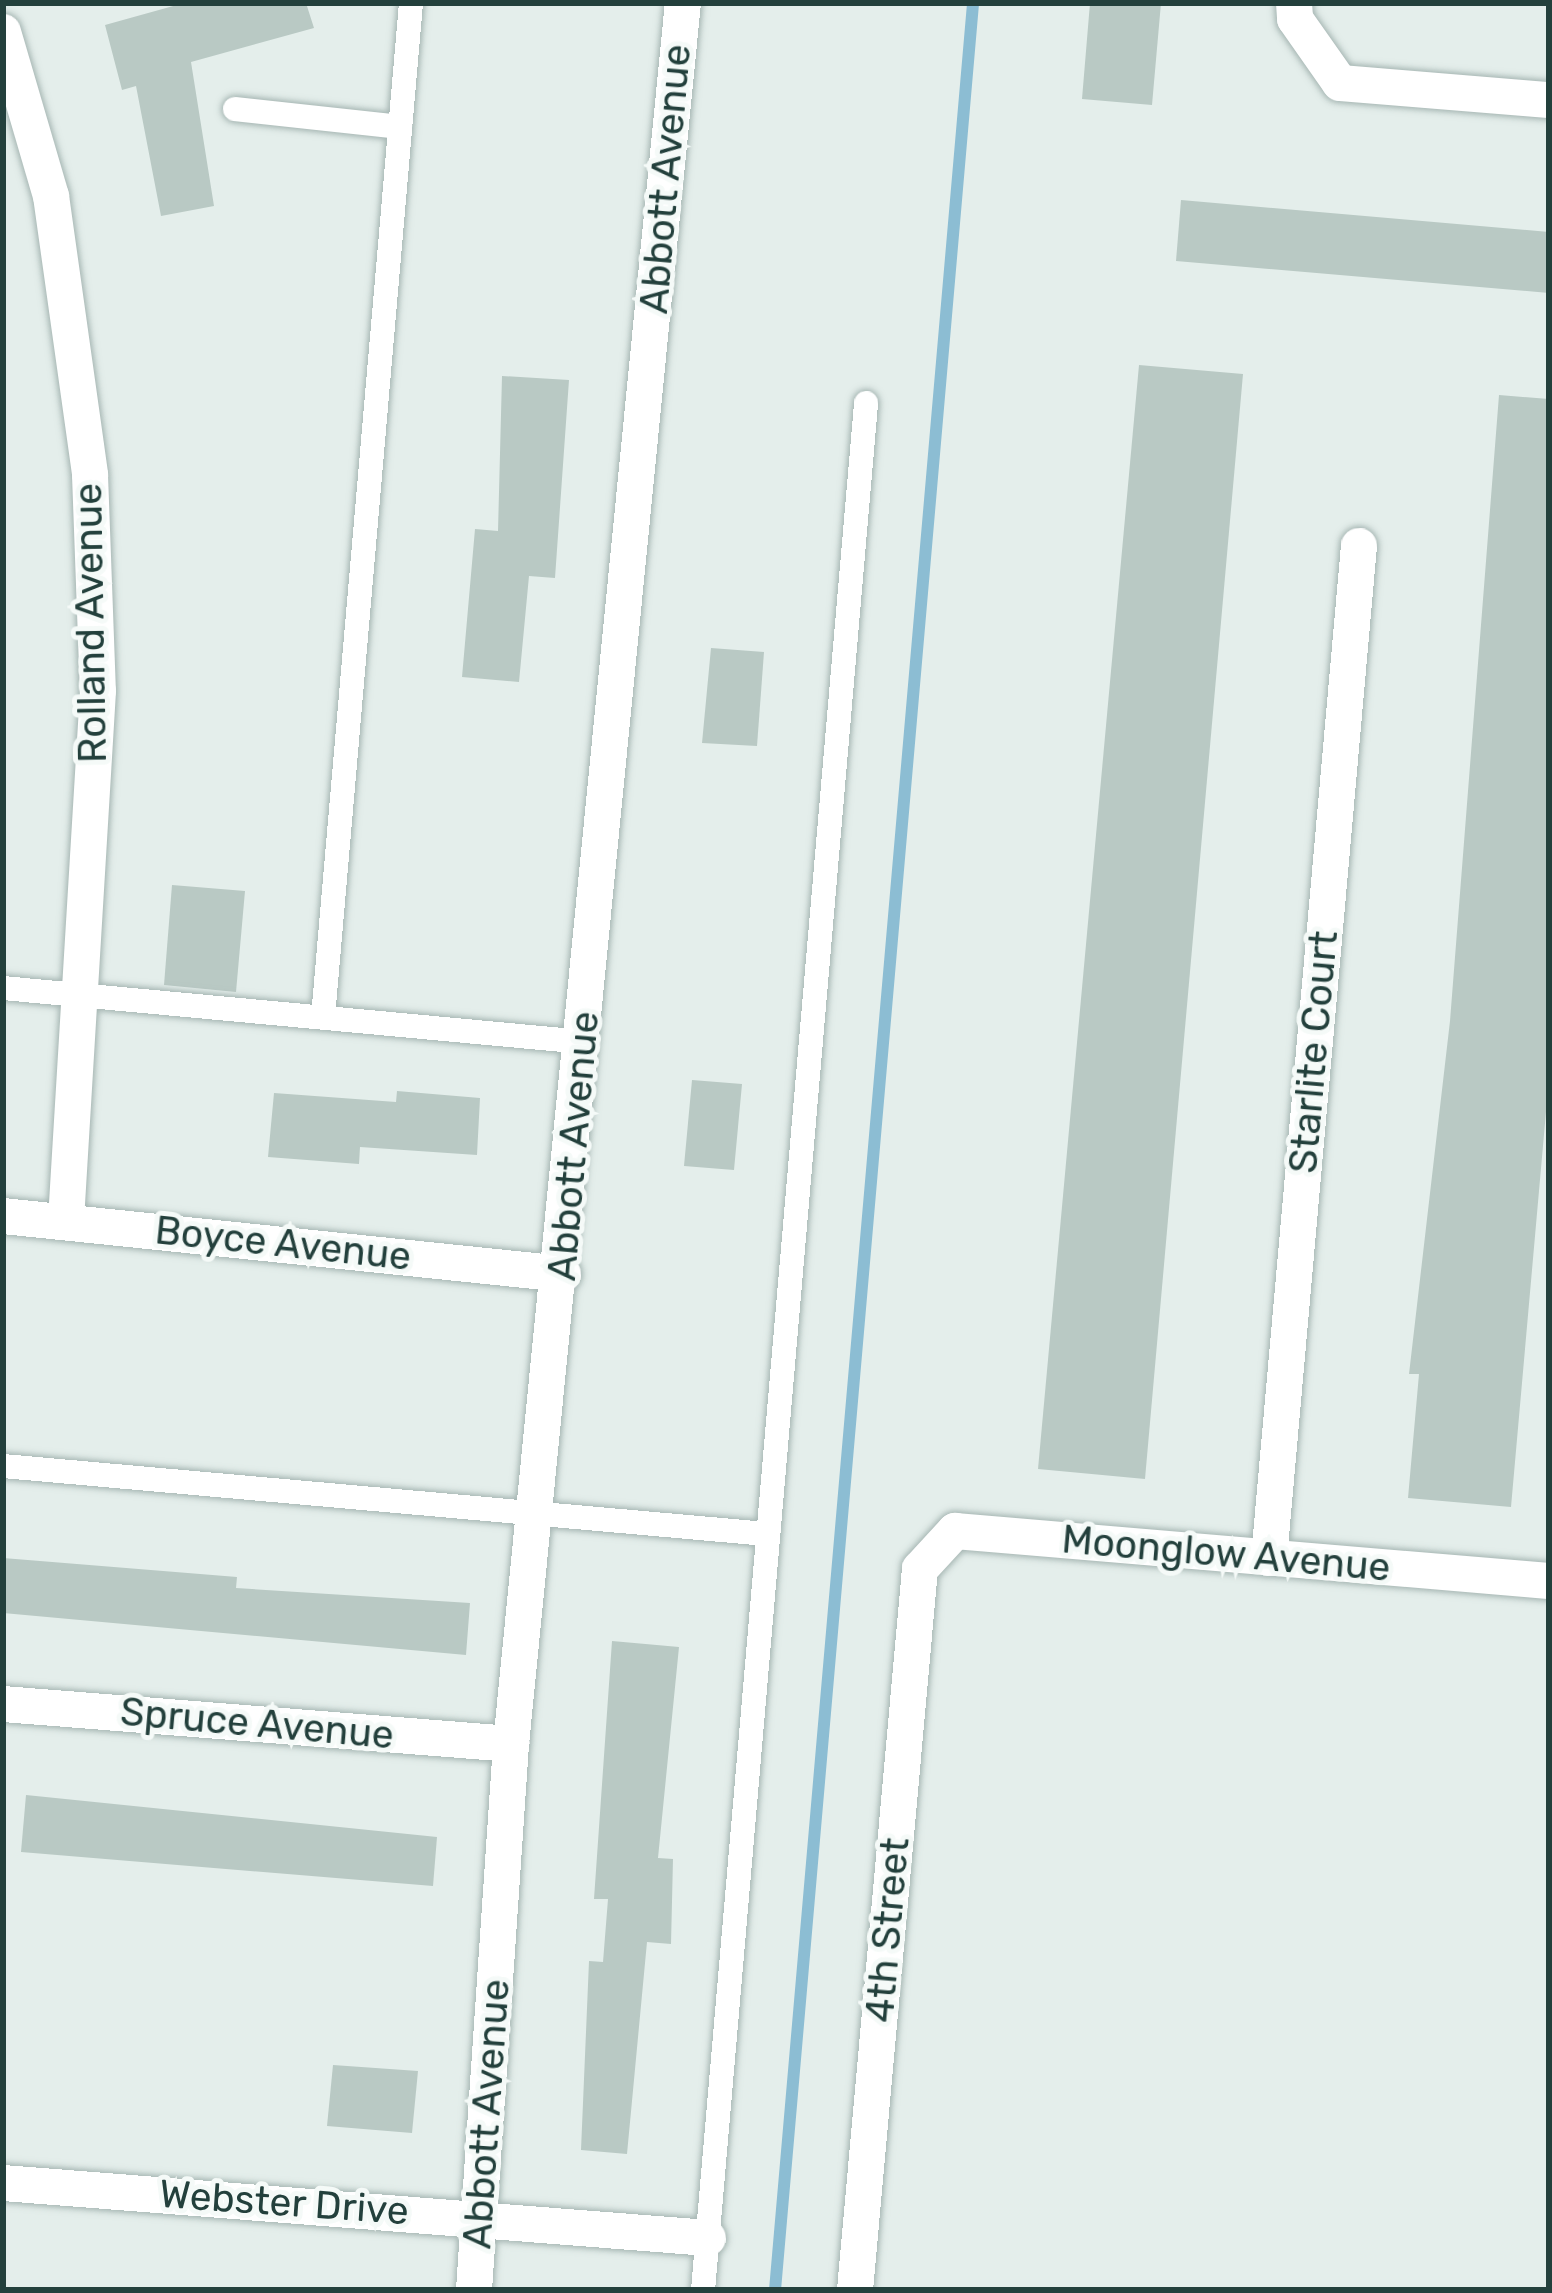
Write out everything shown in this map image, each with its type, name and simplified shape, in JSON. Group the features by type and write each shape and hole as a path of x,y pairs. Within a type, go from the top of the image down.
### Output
{"street":[{"name":"Abbott Avenue","path":"474,2290 511,1744 563,1274 683,3"},
{"path":"1294,3 1295,19 1340,83 1549,100"},
{"name":"Rolland Avenue","path":"3,32 51,196 91,475 98,691 66,1221"},
{"name":"Starlite Court","path":"1269,1558 1359,546"},
{"name":"Boyce Avenue","path":"3,1216 563,1274"},
{"name":"Moonglow Avenue","path":"920,1569 955,1531 1549,1581"},
{"name":"4th Street","path":"855,2290 920,1569"},
{"name":"Spruce Avenue","path":"3,1704 511,1744"},
{"name":"Webster Drive","path":"3,2183 708,2238"}],"lane":[{"path":"323,1017 411,3"},
{"path":"235,109 400,127"},
{"path":"703,2290 866,403"},
{"path":"3,988 584,1042"},
{"path":"3,1466 766,1534"}],"building":[{"path":"184,3 306,3 314,28 191,62 214,206 161,216 136,86 122,90 105,25"},
{"path":"1090,3 1161,3 1152,105 1082,99"},
{"path":"1181,200 1549,232 1549,293 1176,261"},
{"path":"1139,365 1243,374 1145,1479 1038,1469"},
{"path":"502,376 569,380 555,578 529,576 519,682 462,677 475,529 498,531"},
{"path":"1499,395 1549,399 1549,1078 1511,1507 1408,1498 1419,1374 1409,1374 1450,1021"},
{"path":"711,648 764,652 757,746 702,743"},
{"path":"172,885 245,891 236,992 164,985"},
{"path":"692,1080 742,1084 734,1170 684,1166"},
{"path":"397,1091 480,1098 477,1155 360,1147 359,1164 268,1157 274,1093 396,1102"},
{"path":"3,1558 237,1577 236,1588 470,1603 466,1655 3,1613"},
{"path":"612,1641 679,1647 658,1858 673,1859 671,1944 647,1942 627,2154 581,2150 589,1961 603,1962 608,1899 594,1899"},
{"path":"26,1795 437,1837 433,1886 21,1852"},
{"path":"333,2065 418,2071 412,2133 327,2126"}],"waterway":[{"path":"775,2290 973,3"}]}
